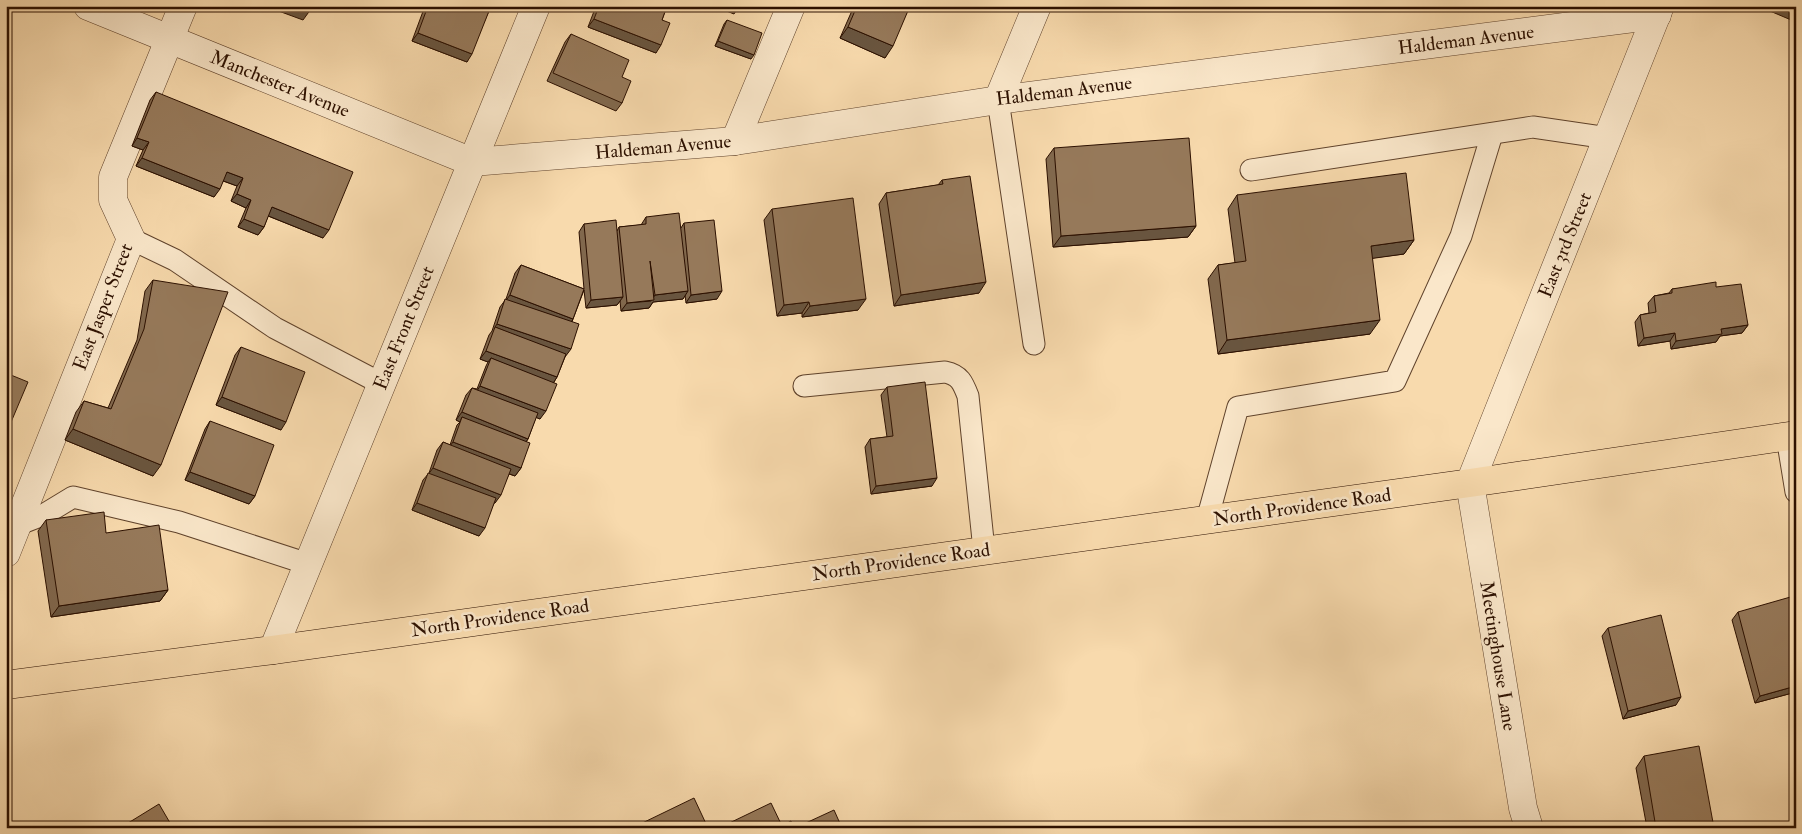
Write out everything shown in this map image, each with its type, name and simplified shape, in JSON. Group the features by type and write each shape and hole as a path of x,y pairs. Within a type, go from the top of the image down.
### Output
{"main road":[{"name":"North Providence Road","path":"6,685 273,650 1470,484 1791,436"}],"street":[{"name":"Manchester Avenue","path":"88,6 472,162"},
{"name":"East Jasper Street","path":"6,553 131,240 113,200 113,177 183,6"},
{"name":"East Front Street","path":"273,650 536,6"},
{"path":"735,141 790,6"},
{"path":"998,100 1037,6"},
{"name":"Haldeman Avenue","path":"472,162 735,141 998,100 1658,11"},
{"name":"East 3rd Street","path":"1470,484 1658,11"},
{"name":"Meetinghouse Lane","path":"1470,484 1523,808 1529,828"}],"lane":[{"path":"998,100 1034,344"},
{"path":"1251,170 1533,127 1608,138"},
{"path":"1207,520 1238,407 1395,381 1461,236 1492,134"},
{"path":"131,240 175,260 275,328 382,384"},
{"path":"804,386 945,372 955,374 962,380 968,396 984,550"},
{"path":"1791,436 1796,492"},
{"path":"17,525 45,514 73,497 179,522 308,564"}],"building":[{"path":"428,6 491,6 472,54 418,33"},
{"path":"599,6 667,6 662,20 670,23 661,45 594,19"},
{"path":"857,6 910,6 893,46 848,27"},
{"path":"1783,6 1796,6 1796,12"},
{"path":"727,20 762,33 754,55 718,41"},
{"path":"571,34 629,60 622,77 631,81 622,103 553,73"},
{"path":"156,92 353,172 329,230 272,207 264,227 244,219 251,200 237,194 243,178 227,172 220,189 142,158 149,142 137,138"},
{"path":"1189,138 1196,226 1061,236 1054,148"},
{"path":"1406,173 1414,240 1371,246 1380,320 1227,340 1218,265 1246,261 1237,195"},
{"path":"970,176 986,282 901,295 886,193 943,184 942,180"},
{"path":"853,198 866,299 810,306 809,302 784,305 772,209"},
{"path":"679,213 688,291 655,295 650,261 654,300 627,303 619,227 646,224 646,217"},
{"path":"616,220 623,297 591,300 584,224"},
{"path":"714,220 722,291 691,295 684,223"},
{"path":"521,265 584,289 573,319 510,295"},
{"path":"153,280 228,292 161,465 73,429 84,401 111,409 144,329"},
{"path":"1716,282 1716,287 1741,284 1748,325 1721,329 1722,334 1676,341 1675,333 1644,338 1640,315 1656,312 1654,296 1672,293 1672,289"},
{"path":"505,299 579,324 571,349 497,324"},
{"path":"495,327 566,354 557,377 486,351"},
{"path":"241,347 305,372 286,422 222,397"},
{"path":"491,358 557,384 546,411 480,386"},
{"path":"6,373 28,382 6,434"},
{"path":"925,382 937,478 876,486 870,439 893,436 887,387"},
{"path":"472,388 538,413 528,439 462,412"},
{"path":"462,417 530,443 521,468 453,442"},
{"path":"210,421 274,445 255,496 190,472"},
{"path":"443,442 511,469 501,495 433,468"},
{"path":"428,473 496,498 485,528 417,503"},
{"path":"104,512 106,533 159,525 168,590 59,606 46,520"},
{"path":"1794,596 1796,601 1796,686 1760,696 1738,612"},
{"path":"1661,615 1681,697 1628,711 1608,628"},
{"path":"1699,746 1714,828 1656,828 1644,756"},
{"path":"694,798 708,828 632,828"},
{"path":"771,803 782,826 791,821 794,828 719,828"},
{"path":"159,804 173,828 120,828"},
{"path":"834,810 842,828 795,828"}]}
